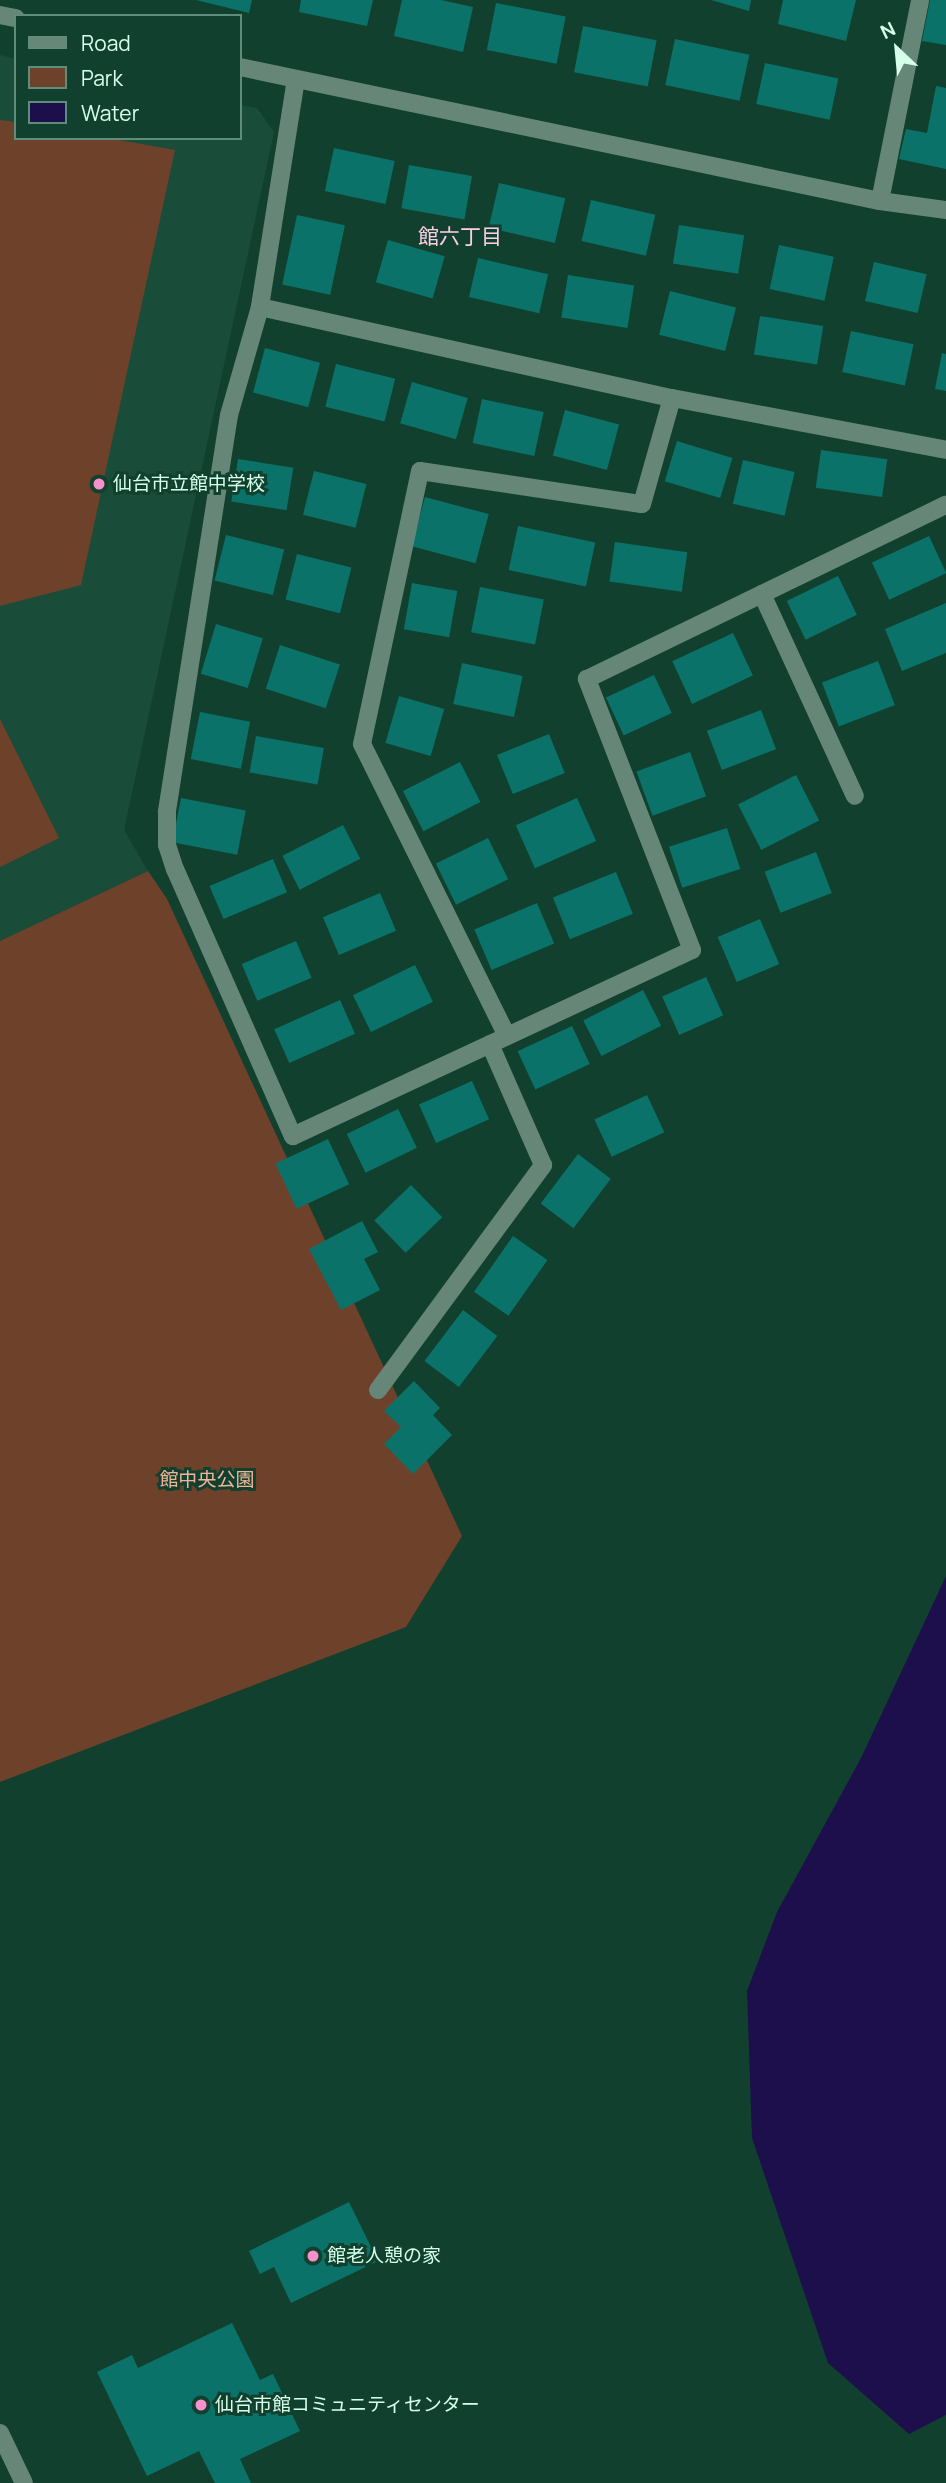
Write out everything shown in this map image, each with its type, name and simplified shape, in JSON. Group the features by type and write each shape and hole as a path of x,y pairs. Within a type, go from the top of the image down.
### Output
{"street":[{"path":"880,201 920,0"},
{"path":"242,67 880,201 946,210"},
{"path":"296,79 260,307 229,415 167,812 167,845 183,889 293,1136 692,950 587,679 946,505"},
{"path":"260,307 672,398 946,450"},
{"path":"508,1036 362,744 420,471 642,504 672,398"},
{"path":"762,594 855,796"},
{"path":"378,1390 543,1165 490,1044"},
{"path":"0,2433 24,2483"}],"shaded area":[{"name":"仙台市立館中学校","path":"0,55 14,58 14,140 242,140 242,105 257,108 274,132 124,830 148,871 0,941"}],"green space":[{"path":"0,120 14,122 14,140 119,140 175,150 81,585 0,606"},
{"path":"0,719 59,838 0,867"},
{"name":"館中央公園","path":"148,871 167,899 462,1536 406,1627 0,1782 0,941"}],"water":[{"path":"946,1576 946,2415 909,2434 828,2363 752,2138 747,1991 777,1912 861,1758"}],"building":[{"path":"196,0 252,0 249,13"},
{"path":"301,0 373,0 367,26 299,12"},
{"path":"402,0 441,0 473,7 463,52 394,36"},
{"path":"711,0 751,0 749,11"},
{"path":"783,0 856,0 846,41 778,24"},
{"path":"930,0 946,0 946,45 922,41"},
{"path":"496,3 566,17 557,64 487,50"},
{"path":"583,26 657,40 648,86 574,72"},
{"path":"675,39 749,55 740,101 665,85"},
{"path":"765,63 838,79 830,120 756,104"},
{"path":"936,86 946,88 946,169 899,159 906,129 927,133"},
{"path":"334,148 395,161 385,204 325,191"},
{"path":"409,165 472,176 464,219 401,208"},
{"path":"499,183 565,198 555,243 489,228"},
{"path":"591,200 655,215 646,256 582,241"},
{"path":"297,215 345,225 330,295 282,284"},
{"path":"679,225 744,235 738,274 673,264"},
{"path":"388,240 445,256 433,299 376,282"},
{"path":"779,245 834,257 824,301 770,289"},
{"path":"478,258 548,274 539,313 469,297"},
{"path":"874,262 927,274 918,313 865,301"},
{"path":"568,275 634,285 627,328 561,317"},
{"path":"670,291 736,307 725,351 659,335"},
{"path":"760,316 823,326 817,365 754,355"},
{"path":"851,331 914,344 905,385 842,372"},
{"path":"265,348 320,363 308,407 253,392"},
{"path":"942,353 946,354 946,391 935,389"},
{"path":"336,364 395,379 385,421 325,407"},
{"path":"412,382 468,398 456,439 400,423"},
{"path":"482,399 544,412 534,456 473,443"},
{"path":"565,410 619,424 607,470 553,455"},
{"path":"677,441 732,458 720,498 665,481"},
{"path":"821,450 887,459 882,497 816,488"},
{"path":"238,459 293,468 287,510 231,501"},
{"path":"743,460 795,472 785,516 733,504"},
{"path":"314,471 366,484 356,528 303,515"},
{"path":"425,497 489,514 476,563 412,546"},
{"path":"518,526 595,542 586,586 509,570"},
{"path":"226,535 284,550 273,595 215,581"},
{"path":"929,536 946,573 889,600 872,563"},
{"path":"615,542 687,552 682,592 609,582"},
{"path":"297,554 351,568 340,613 286,600"},
{"path":"838,576 857,615 806,640 787,601"},
{"path":"412,583 457,591 449,637 404,629"},
{"path":"480,587 544,599 535,645 471,632"},
{"path":"946,603 946,653 902,671 885,629"},
{"path":"216,624 263,638 248,688 201,674"},
{"path":"733,633 753,676 692,704 672,661"},
{"path":"280,645 340,664 326,708 266,689"},
{"path":"878,661 895,705 839,726 822,683"},
{"path":"462,663 523,676 514,717 453,704"},
{"path":"654,675 672,713 624,735 606,697"},
{"path":"399,696 444,709 431,756 385,743"},
{"path":"761,710 776,749 722,770 707,731"},
{"path":"200,712 250,722 241,769 191,759"},
{"path":"549,734 565,773 513,794 497,755"},
{"path":"256,736 324,748 318,784 250,772"},
{"path":"690,752 706,796 653,816 636,771"},
{"path":"460,762 480,802 423,831 403,791"},
{"path":"796,775 819,820 761,850 738,805"},
{"path":"181,798 246,811 237,855 172,842"},
{"path":"577,798 596,841 535,868 516,825"},
{"path":"343,825 360,859 300,890 282,856"},
{"path":"727,828 740,869 682,888 669,847"},
{"path":"488,838 508,879 456,905 436,863"},
{"path":"816,852 832,893 780,913 765,872"},
{"path":"273,859 287,892 224,919 209,886"},
{"path":"616,872 633,914 570,939 553,897"},
{"path":"380,893 396,931 339,955 323,917"},
{"path":"537,903 554,944 492,970 474,930"},
{"path":"760,919 779,964 737,982 718,937"},
{"path":"296,941 312,978 257,1001 242,964"},
{"path":"415,965 433,1002 371,1032 353,995"},
{"path":"706,977 723,1015 679,1035 662,997"},
{"path":"643,990 661,1026 601,1056 583,1020"},
{"path":"340,1000 355,1034 289,1063 274,1029"},
{"path":"572,1026 590,1064 535,1089 518,1051"},
{"path":"472,1081 489,1119 436,1143 419,1105"},
{"path":"647,1095 664,1132 612,1157 594,1120"},
{"path":"398,1109 417,1148 366,1173 347,1134"},
{"path":"328,1139 349,1184 297,1209 275,1164"},
{"path":"578,1154 611,1179 573,1228 541,1204"},
{"path":"411,1185 442,1217 406,1253 374,1220"},
{"path":"362,1221 378,1252 364,1259 380,1290 341,1310 309,1249"},
{"path":"513,1236 547,1260 508,1316 474,1292"},
{"path":"463,1310 497,1336 459,1387 424,1361"},
{"path":"414,1381 440,1408 433,1415 452,1435 413,1474 384,1444 401,1427 384,1411"},
{"name":"館老人憩の家","path":"349,2202 378,2261 291,2303 274,2267 260,2274 249,2251"},
{"name":"仙台市館コミュニティセンター","path":"232,2323 260,2380 273,2374 300,2431 240,2459 251,2483 215,2483 199,2451 147,2476 97,2372 132,2355 138,2368"}],"place":[{"name":"仙台市立館中学校","path":"99,484"},
{"name":"館老人憩の家","path":"313,2256"},
{"name":"仙台市館コミュニティセンター","path":"201,2405"}],"district":[{"name":"館六丁目","path":"460,236"}]}
